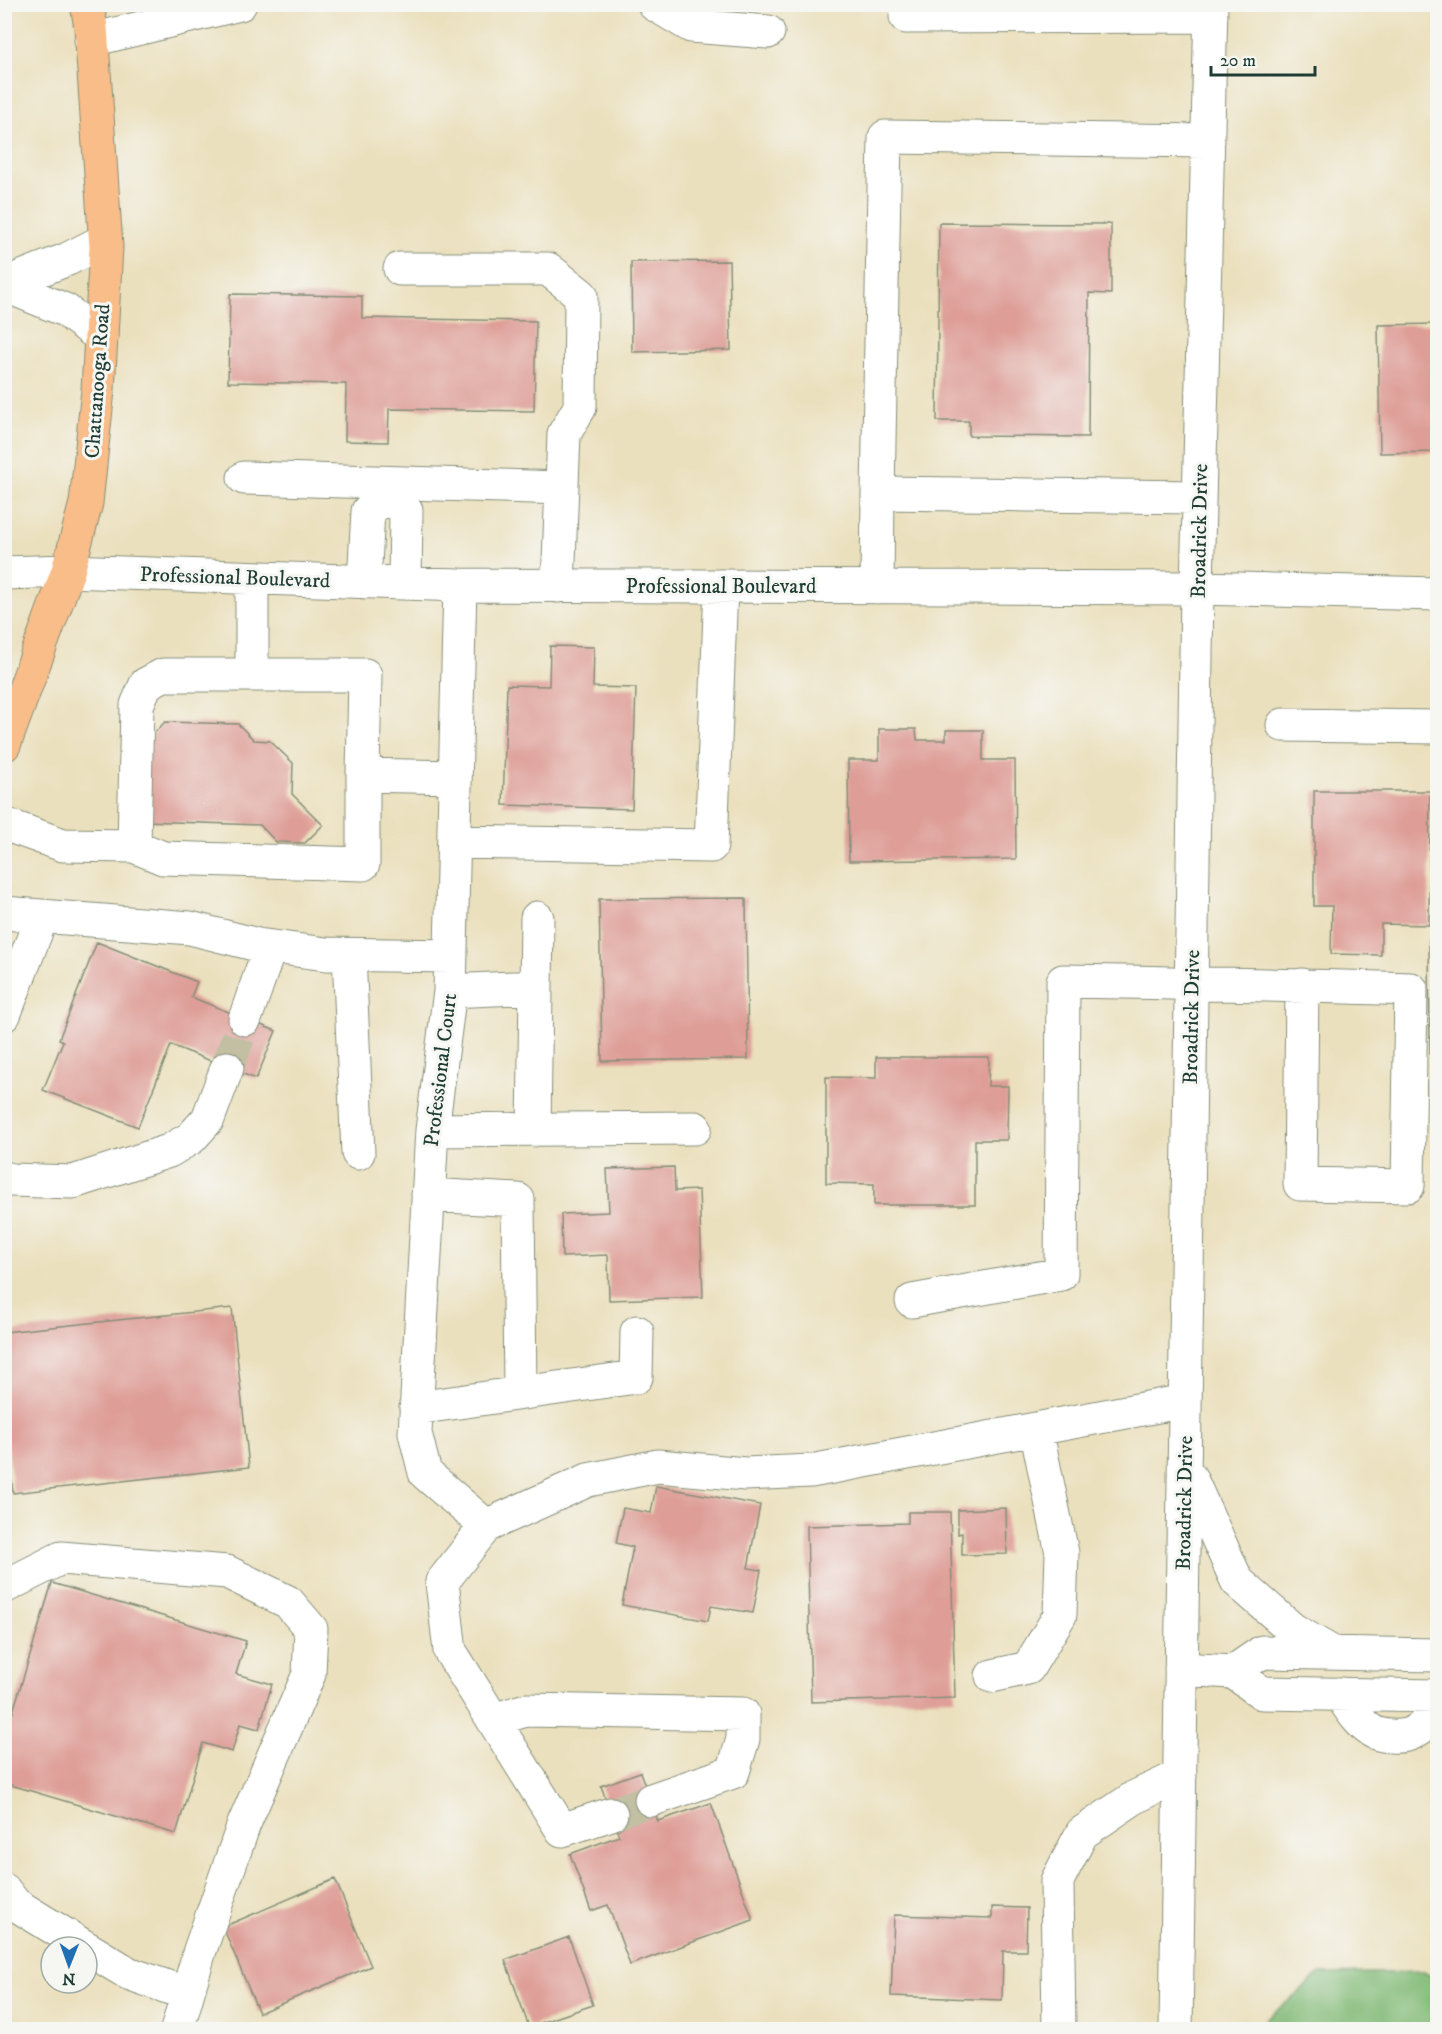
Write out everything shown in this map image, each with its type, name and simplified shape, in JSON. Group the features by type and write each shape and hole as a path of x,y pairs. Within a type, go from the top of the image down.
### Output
{"main road":[{"name":"Chattanooga Road","path":"4,746 68,572 86,503 101,337 105,240 92,40 87,4"}],"street":[{"path":"654,4 690,26 768,32"},
{"path":"92,40 231,6"},
{"path":"906,17 1211,10"},
{"name":"Broadrick Drive","path":"1176,2030 1197,588 1211,10"},
{"path":"877,587 885,137 1208,141"},
{"path":"4,284 68,259 105,240"},
{"path":"400,269 548,269 581,295 580,407 564,434 558,586"},
{"path":"4,284 64,310 101,337"},
{"path":"244,478 387,490 562,488"},
{"path":"364,582 368,511 387,490"},
{"path":"387,490 406,510 405,583"},
{"path":"878,493 1199,497"},
{"name":"Professional Boulevard","path":"4,573 68,572 460,585 1197,588 1437,594"},
{"path":"252,578 252,675"},
{"name":"Professional Court","path":"460,585 450,991 432,1130 415,1433 425,1473 486,1526"},
{"path":"454,842 711,846 721,586"},
{"path":"4,824 63,845 134,846 163,858 363,864 365,675 163,675 146,684 137,705 134,846"},
{"path":"1283,725 1437,727"},
{"path":"363,776 455,777"},
{"path":"4,914 190,928 270,947 326,954 451,956"},
{"path":"4,1015 42,916"},
{"path":"534,1130 537,918"},
{"path":"244,1018 270,947"},
{"path":"349,954 358,1154"},
{"path":"912,1301 1061,1274 1063,981 1411,988 1408,1185 1300,1184 1302,986"},
{"path":"450,991 536,987"},
{"path":"4,1178 72,1182 170,1151 191,1138 208,1119 227,1068"},
{"path":"432,1130 695,1128"},
{"path":"428,1195 518,1200 520,1394"},
{"path":"416,1408 636,1377 637,1332"},
{"path":"611,1814 562,1830 450,1651 442,1582 486,1526 588,1480 658,1466 745,1474 811,1471 1185,1401"},
{"path":"992,1676 1028,1668 1060,1615 1062,1553 1036,1429"},
{"path":"1184,1464 1237,1581 1292,1629 1333,1653"},
{"path":"4,1587 61,1558 227,1572 288,1602 311,1629 309,1674 244,1824 200,1950 177,2030"},
{"path":"1233,1672 1262,1652 1437,1655"},
{"path":"1181,1669 1233,1672 1262,1693 1437,1696"},
{"path":"1340,1694 1357,1719 1372,1732 1391,1736 1412,1734 1437,1712"},
{"path":"493,1720 526,1710 743,1714 743,1739 733,1772 651,1800"},
{"path":"1059,2030 1056,1881 1082,1833 1136,1797 1180,1776"},
{"path":"4,1890 15,1904 65,1935"},
{"path":"99,1956 128,1973 187,1994"}],"green space":[{"path":"1424,1972 1437,1980 1437,2029 1261,2029 1262,2023 1320,1974"}],"building":[{"path":"939,223 1111,224 1111,294 1089,293 1088,437 969,436 969,421 937,421"},
{"path":"729,261 731,350 632,352 631,262"},
{"path":"230,294 362,296 362,318 536,321 534,411 389,409 388,442 345,441 346,384 228,382"},
{"path":"1438,324 1438,452 1380,453 1378,325"},
{"path":"550,646 594,647 593,687 636,688 632,809 503,805 507,685 549,686"},
{"path":"165,722 238,724 254,740 270,741 293,763 292,794 323,825 305,843 276,842 260,825 144,821 147,740"},
{"path":"879,729 916,729 917,740 946,740 946,730 983,730 983,760 1015,760 1016,859 849,861 848,760 879,760"},
{"path":"1314,791 1430,791 1429,925 1381,924 1381,955 1331,954 1332,906 1314,906"},
{"path":"746,898 748,1059 602,1061 599,899"},
{"path":"1429,939 1438,939 1438,1054 1430,1054"},
{"path":"97,942 197,982 191,997 276,1031 256,1079 171,1045 138,1127 43,1090 63,1041 59,1039"},
{"path":"876,1057 989,1057 988,1086 1008,1086 1007,1140 975,1140 975,1205 874,1205 874,1184 826,1183 826,1077 876,1078"},
{"path":"674,1167 675,1191 699,1190 703,1297 609,1300 608,1255 562,1257 561,1214 609,1212 607,1169"},
{"path":"232,1308 249,1467 13,1493 4,1414 4,1332"},
{"path":"656,1486 760,1505 748,1568 761,1570 753,1613 711,1606 708,1621 622,1605 633,1547 616,1543 623,1508 651,1513"},
{"path":"1006,1508 1007,1554 962,1555 962,1533 958,1534 958,1510"},
{"path":"908,1512 950,1512 955,1698 811,1702 807,1526 908,1523"},
{"path":"52,1583 246,1641 236,1674 272,1684 259,1729 240,1724 232,1752 203,1743 176,1834 4,1783 4,1741"},
{"path":"640,1772 658,1821 711,1803 753,1920 630,1965 608,1905 591,1911 570,1854 619,1836 601,1786"},
{"path":"335,1879 371,1966 259,2013 223,1927"},
{"path":"992,1907 1027,1908 1026,1951 1003,1951 1002,2000 891,1996 894,1915 992,1918"},
{"path":"569,1937 593,2005 529,2027 505,1960"}],"tunnel":[{"path":"227,1068 245,1019"},
{"path":"611,1814 651,1800"}]}
